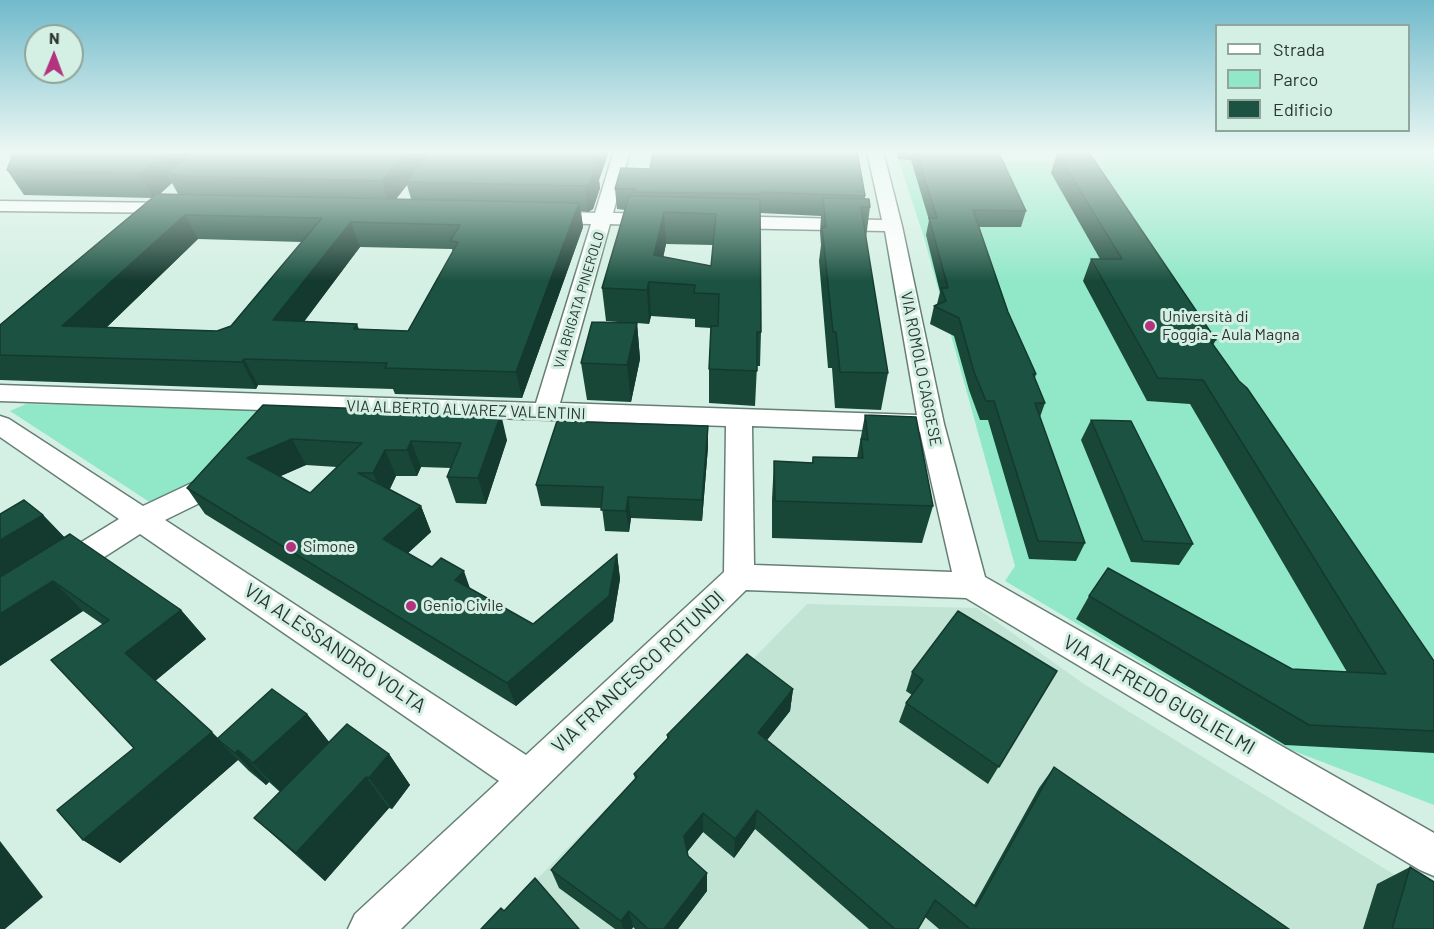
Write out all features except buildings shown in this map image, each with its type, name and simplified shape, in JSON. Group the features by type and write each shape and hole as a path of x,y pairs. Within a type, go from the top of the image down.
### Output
{"street":[{"path":"134,229 175,194"},
{"name":"VIA BRIGATA PINEROLO","path":"545,413 610,194"},
{"name":"VIA ROMOLO CAGGESE","path":"885,194 931,424 970,585"},
{"path":"0,206 195,208"},
{"path":"523,217 672,220"},
{"path":"707,221 893,226"},
{"name":"VIA ALBERTO ALVAREZ VALENTINI","path":"0,393 545,413 931,424"},
{"path":"261,428 285,403"},
{"path":"739,419 739,577 970,585"},
{"name":"VIA ALESSANDRO VOLTA","path":"0,425 143,518 526,777"},
{"path":"0,608 143,518 206,488 238,454"},
{"name":"VIA FRANCESCO ROTUNDI","path":"370,929 526,777 739,577"},
{"name":"VIA ALFREDO GUGLIELMI","path":"970,585 1434,856"},
{"name":"VIA ALFREDO GUGLIELMI","path":"1347,806 1434,840"}],"shaded area":[{"path":"807,604 977,608 1084,684 1434,899 1434,929 488,929"}],"green space":[{"path":"910,194 1434,194 1434,805 1286,748 1005,581 1015,566 923,234"},
{"path":"26,404 260,408 196,481 151,503 10,411"}],"place":[{"name":"Università di Foggia - Aula Magna","path":"1150,326"},
{"name":"Simone","path":"291,547"},
{"name":"Genio Civile","path":"411,606"}]}
